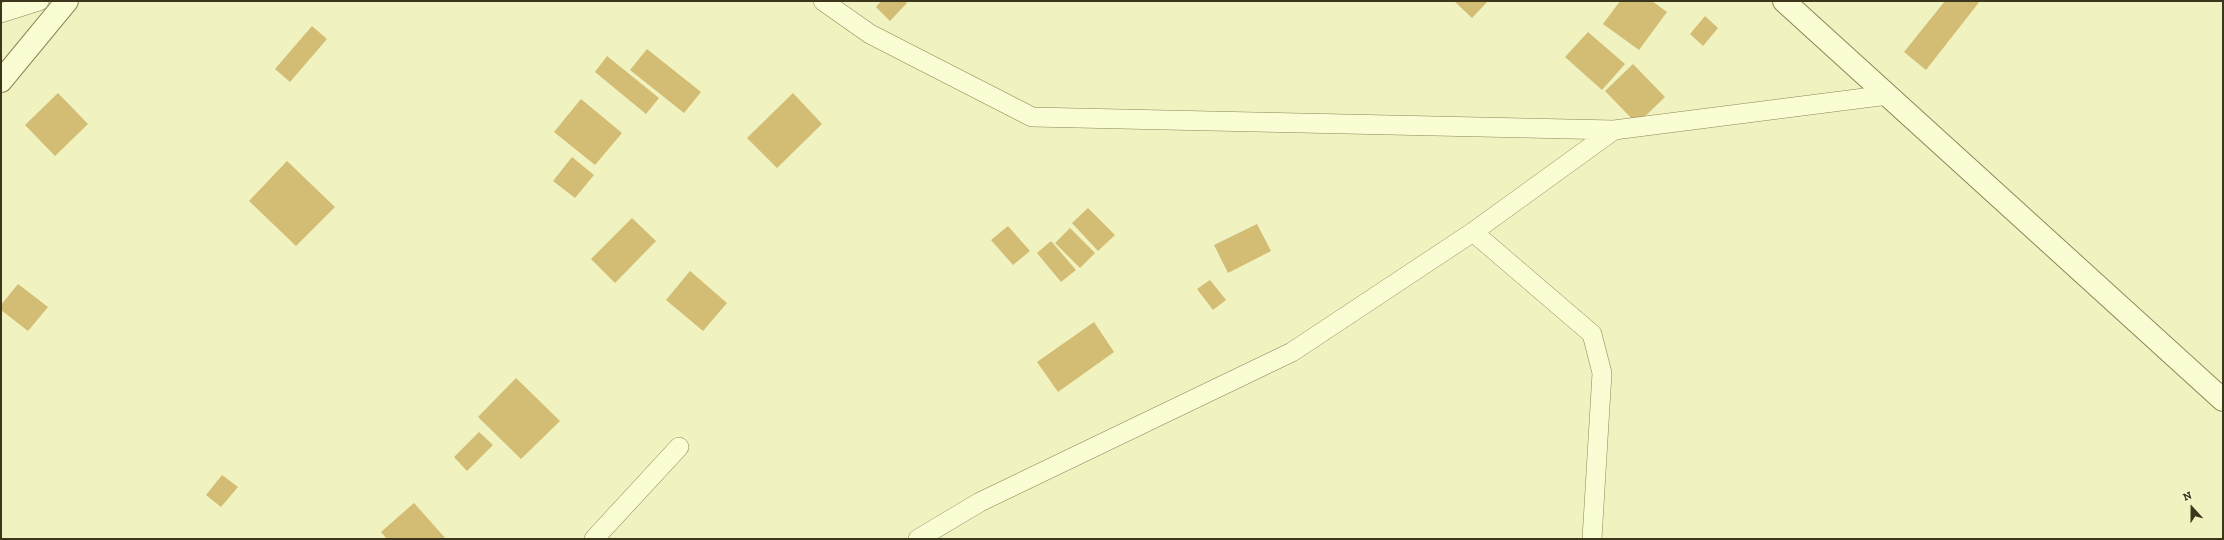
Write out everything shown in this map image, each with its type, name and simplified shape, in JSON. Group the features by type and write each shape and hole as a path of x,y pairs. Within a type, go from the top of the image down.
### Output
{"street":[{"path":"1,81 67,1"},
{"path":"1784,1 2223,400"}],"lane":[{"path":"1,13 39,1"},
{"path":"822,1 870,34 1032,117 1614,130 1888,96"},
{"path":"918,539 980,502 1292,352 1473,232 1614,130"},
{"path":"1473,232 1592,334 1602,373 1592,539"},
{"path":"594,539 679,446"}],"building":[{"path":"881,1 905,1 907,3 890,21 876,7"},
{"path":"1454,1 1488,1 1472,18"},
{"path":"1620,1 1652,1 1667,12 1639,50 1603,24"},
{"path":"1945,1 1980,1 1926,70 1904,52"},
{"path":"1705,16 1718,28 1703,46 1690,34"},
{"path":"312,26 327,39 290,82 275,69"},
{"path":"1588,32 1625,64 1602,90 1565,57"},
{"path":"647,49 701,92 684,113 630,70"},
{"path":"607,56 659,98 646,114 595,72"},
{"path":"1633,64 1665,97 1637,124 1605,91"},
{"path":"58,93 88,124 55,156 25,125"},
{"path":"793,93 822,124 777,168 747,138"},
{"path":"581,99 622,133 595,165 554,132"},
{"path":"572,157 594,175 575,198 553,181"},
{"path":"287,161 335,207 296,246 249,201"},
{"path":"1088,208 1115,235 1098,251 1072,223"},
{"path":"632,218 656,241 615,283 591,259"},
{"path":"1257,224 1271,251 1228,273 1214,245"},
{"path":"1008,226 1030,251 1013,265 991,240"},
{"path":"1070,228 1095,253 1080,268 1055,243"},
{"path":"1051,241 1076,270 1061,282 1037,253"},
{"path":"690,271 727,303 703,331 666,300"},
{"path":"1210,280 1226,300 1213,310 1197,289"},
{"path":"18,284 48,307 28,331 1,310 1,305"},
{"path":"1094,322 1114,352 1058,392 1037,362"},
{"path":"516,378 560,421 521,459 478,417"},
{"path":"479,432 493,445 467,471 454,457"},
{"path":"222,475 238,487 221,507 206,495"},
{"path":"414,503 446,539 387,539 381,532"}]}
